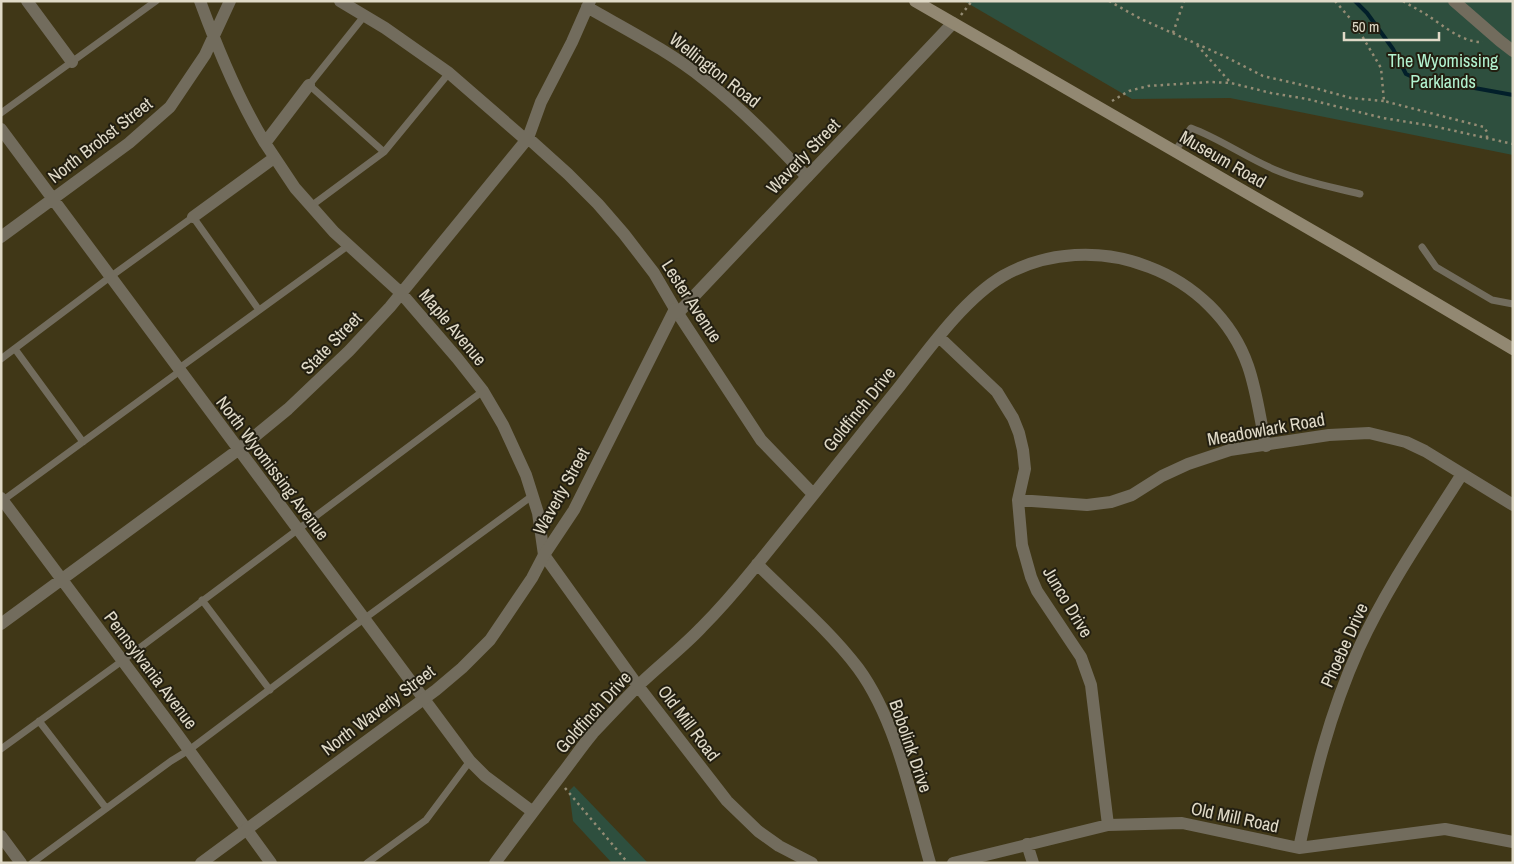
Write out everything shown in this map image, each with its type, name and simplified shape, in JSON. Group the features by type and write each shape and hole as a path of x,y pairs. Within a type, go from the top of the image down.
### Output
{"main road":[{"name":"Museum Road","path":"915,1 1513,349"}],"street":[{"path":"27,1 72,62"},
{"name":"Maple Avenue","path":"200,1 214,38 244,105 274,158 295,188 334,232 402,293 483,392 503,425 515,450 538,513 544,555"},
{"name":"North Brobst Street","path":"1,237 128,143 170,107 205,55 230,1"},
{"name":"Lester Avenue","path":"340,1 365,15 449,73 580,186 624,234 654,273 676,311 761,440 813,494"},
{"path":"1454,1 1513,51"},
{"name":"State Street","path":"1,624 238,450 288,409 355,345 402,293 527,139 541,102 589,4"},
{"name":"Wellington Road","path":"589,4 647,40 704,79 761,130 807,177"},
{"name":"Waverly Street","path":"544,555 574,510 676,311 807,177 953,23"},
{"path":"265,143 310,86"},
{"name":"North Wyomissing Avenue","path":"1,129 470,761 485,776 533,812"},
{"path":"193,217 274,158"},
{"name":"Goldfinch Drive","path":"498,859 591,736 638,686 703,626 757,564 939,337 978,294 1003,276 1032,263 1062,256 1090,254 1139,263 1167,275 1201,296 1229,329 1248,367 1266,446"},
{"name":"Junco Drive","path":"939,337 997,392 1013,418 1023,450 1024,469 1018,500 1022,545 1031,577 1045,604 1081,657 1091,685 1108,825"},
{"name":"Meadowlark Road","path":"1018,500 1087,505 1111,502 1132,494 1162,476 1201,458 1230,450 1329,435 1369,433 1406,442 1425,451 1513,505"},
{"name":"Phoebe Drive","path":"1299,848 1321,749 1352,663 1384,598 1462,474"},
{"name":"Pennsylvania Avenue","path":"2,500 271,863"},
{"name":"Old Mill Road","path":"544,555 638,686 727,801 758,831 779,846 812,863"},
{"name":"North Waverly Street","path":"201,863 246,828 423,700 462,668 490,640 527,586 544,555"},
{"name":"Bobolink Drive","path":"757,564 838,644 869,686 883,711 896,746 930,863"},
{"name":"Old Mill Road","path":"953,863 1108,825 1182,823 1299,848 1445,829 1513,842"},
{"path":"1,836 21,863"},
{"path":"1027,844 1033,863"}],"lane":[{"path":"1,113 156,1"},
{"path":"365,15 310,86 384,152"},
{"path":"311,206 384,152 449,73"},
{"path":"1175,152 1191,128 1205,133 1277,170 1309,182 1360,194"},
{"path":"1,359 193,217 259,310"},
{"path":"2,500 349,245"},
{"path":"1422,247 1436,267 1492,300 1513,304"},
{"path":"15,349 83,442"},
{"path":"1,749 483,392"},
{"path":"32,863 171,761 189,750 532,496"},
{"path":"202,600 270,690"},
{"path":"39,721 106,808"},
{"path":"367,863 426,820 470,761"}],"path":[{"path":"953,23 972,1"},
{"path":"1109,1 1141,19 1226,57 1263,76 1351,98 1384,101 1484,127 1487,132 1487,138"},
{"path":"1173,33 1184,1"},
{"path":"1335,1 1355,24 1381,68 1384,101"},
{"path":"1403,1 1448,30 1476,42 1500,41"},
{"path":"1195,44 1231,83"},
{"path":"1100,108 1129,91 1148,86 1210,82 1231,83 1383,118 1513,144"},
{"path":"558,780 628,863"}],"green space":[{"name":"The Wyomissing Parklands","path":"964,1 1513,1 1513,155 1230,98 1132,99"},
{"path":"574,786 648,863 610,863 573,821 569,791"}],"waterway":[{"path":"1355,1 1367,13 1393,49 1406,74 1434,87 1469,87 1513,95"}]}
